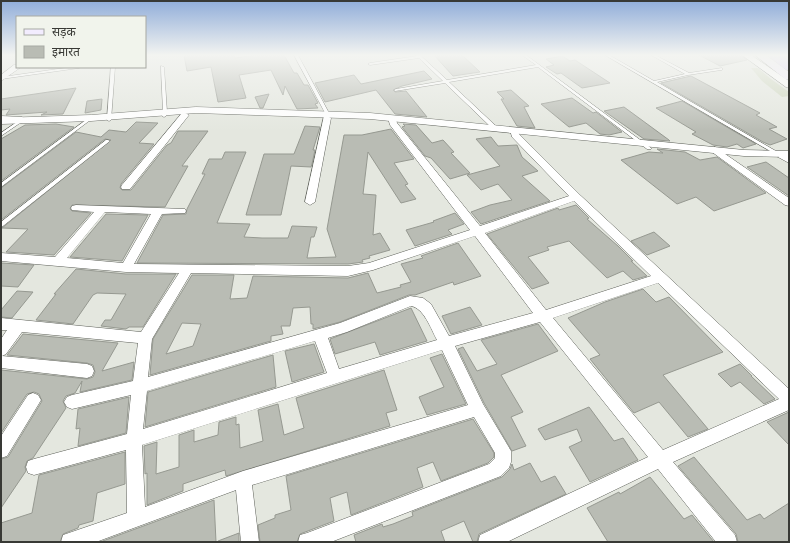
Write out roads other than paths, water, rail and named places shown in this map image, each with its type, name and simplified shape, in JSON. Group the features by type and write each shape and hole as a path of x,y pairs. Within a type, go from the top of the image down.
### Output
{"street":[{"path":"165,114 185,115 240,113"},
{"path":"1,118 18,121 110,118 165,114 240,113 393,120 496,129 514,133 576,196 662,277 789,401 487,542"},
{"path":"126,188 185,115"},
{"path":"310,202 327,116"},
{"path":"1,121 87,121 110,118"},
{"path":"393,120 646,146 786,156"},
{"path":"393,120 543,316 728,542"},
{"path":"1,126 18,121"},
{"path":"718,152 789,203"},
{"path":"1,257 126,268 353,270 369,267 478,231 576,196"},
{"path":"76,208 101,210 181,211"},
{"path":"57,262 101,210"},
{"path":"126,268 158,211"},
{"path":"136,520 134,440 136,387 144,338 188,269"},
{"path":"34,467 134,440 446,343 543,316 662,277"},
{"path":"72,402 136,387 320,335 342,328 410,301 418,302 426,308 446,343 478,408 503,450 503,462 495,470 306,542"},
{"path":"1,324 144,338"},
{"path":"1,350 18,326"},
{"path":"320,335 335,377"},
{"path":"1,362 87,371"},
{"path":"1,450 33,400"},
{"path":"70,542 136,520 243,479 478,408"},
{"path":"243,479 250,542"}],"lane":[{"path":"110,118 112,80"},
{"path":"163,80 165,114"},
{"path":"309,80 327,116"},
{"path":"396,90 451,80"},
{"path":"558,80 646,146"},
{"path":"650,80 786,156"},
{"path":"653,82 660,80"},
{"path":"447,81 496,129"},
{"path":"1,135 18,121"},
{"path":"1,185 87,121"},
{"path":"1,225 108,141"}]}
